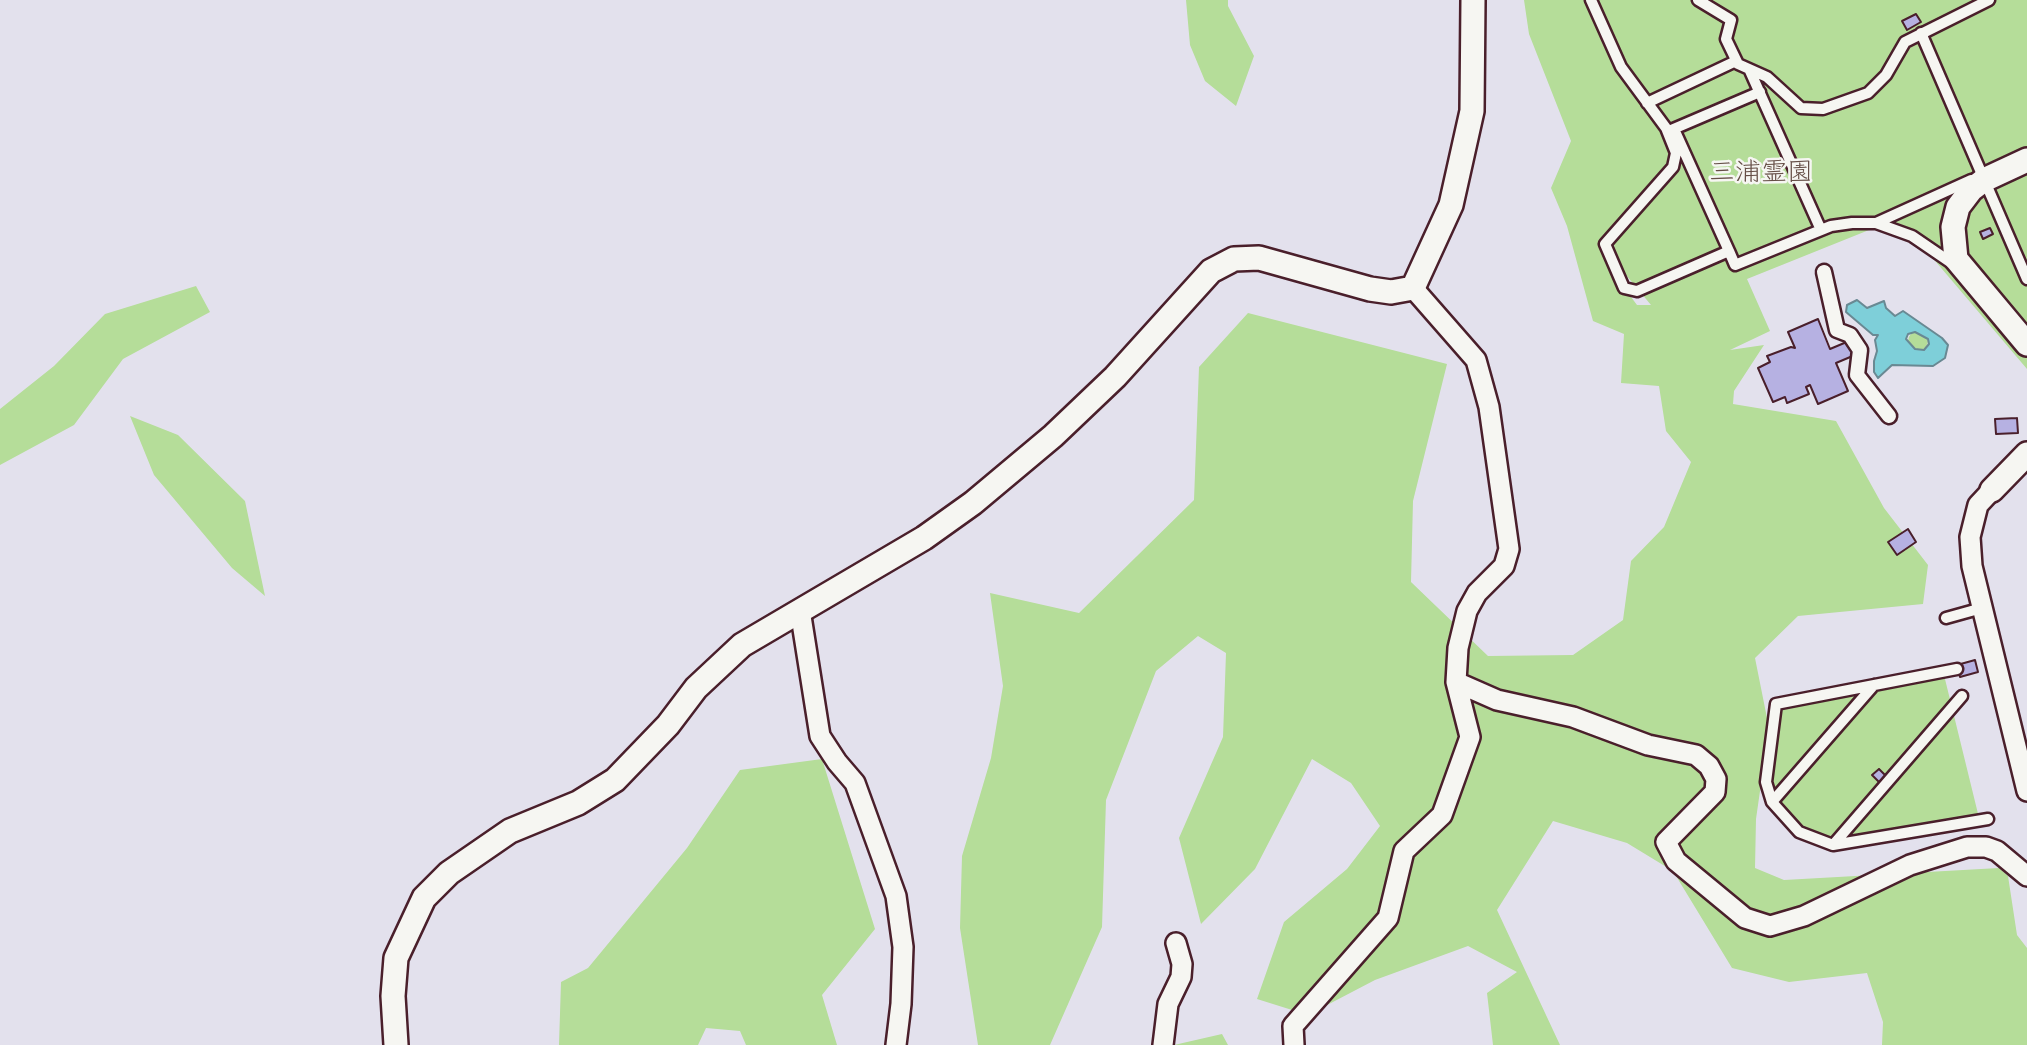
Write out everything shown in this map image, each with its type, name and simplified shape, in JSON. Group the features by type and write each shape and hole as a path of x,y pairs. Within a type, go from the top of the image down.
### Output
{"street":[{"path":"1413,288 1451,205 1472,111 1473,0"},
{"path":"2027,160 1983,177 1958,207 1953,227 1956,258 1966,274 2027,344"},
{"path":"396,1045 393,996 396,958 424,898 471,856 510,831 578,803 615,780 668,725 696,688 722,661 800,610 924,538 983,495 1053,436 1115,377 1210,271 1234,259 1259,258 1370,289 1391,292 1413,288"},
{"path":"1824,272 1837,330 1850,335 1860,350 1857,375 1889,416"},
{"path":"1294,1045 1293,1026 1388,918 1404,851 1443,815 1470,737 1455,682 1458,648 1467,611 1477,593 1504,566 1509,549 1489,407 1476,360 1413,288"},
{"path":"2027,454 1978,505 1970,537 1982,608 2027,791"},
{"path":"800,610 820,736 836,762 855,783 896,896 903,947 896,1045"},
{"path":"1455,682 1497,700 1573,717 1648,745 1696,755 1709,766 1716,779 1715,792 1666,842 1676,861 1745,919 1770,926 1804,916 1910,865 1967,847 1986,847 1997,851 2027,876"},
{"path":"1163,1045 1168,1004 1181,977 1182,964 1177,943"}],"lane":[{"path":"1591,0 1621,67 1671,130 1735,265 1821,230 1852,223 1876,223 1912,236 1966,274"},
{"path":"1698,0 1731,20 1726,39 1736,61 1767,77 1801,108 1823,109 1868,93 1885,75 1905,42 1989,0"},
{"path":"1921,33 2027,279"},
{"path":"1647,103 1736,61"},
{"path":"1751,71 1821,230"},
{"path":"1671,130 1760,92"},
{"path":"1671,130 1676,153 1673,166 1605,244 1624,288 1637,291 1729,251"},
{"path":"1876,223 1983,177"},
{"path":"1946,618 1982,608"},
{"path":"1957,669 1776,704 1766,782 1772,802 1799,832 1833,845 1988,819"},
{"path":"1772,802 1875,685"},
{"path":"1833,845 1962,696"}],"green space":[{"path":"1186,0 1228,0 1228,6 1254,56 1236,106 1205,81 1190,45"},
{"name":"三浦霊園","path":"1524,0 2027,0 2027,369 1925,249 1879,226 1747,279 1770,331 1730,350 1764,345 1734,391 1733,404 1836,421 1884,508 1928,565 1923,604 1798,616 1755,658 1769,728 1756,819 1755,868 1784,880 1999,868 2008,876 2017,935 2027,948 2027,1045 1882,1045 1883,1022 1867,973 1789,982 1732,968 1673,871 1627,843 1553,821 1497,910 1560,1045 1493,1045 1487,993 1517,972 1468,946 1375,980 1308,1015 1257,999 1284,922 1347,869 1380,826 1351,783 1312,759 1255,869 1201,924 1179,838 1223,737 1226,653 1198,636 1156,671 1106,800 1102,927 1050,1045 978,1045 960,928 962,856 991,758 1003,686 990,593 1079,613 1194,500 1199,367 1248,313 1447,364 1413,501 1411,582 1488,656 1573,655 1623,620 1631,561 1664,527 1691,462 1666,431 1659,386 1621,383 1624,334 1593,321 1567,226 1551,188 1571,141 1529,34","holes":["1615,245 1611,257 1651,305 1637,305 1605,262"]},
{"path":"196,286 210,312 123,359 74,425 0,465 0,409 54,366 105,314"},
{"path":"1918,331 1925,334 1928,341 1925,348 1918,351 1911,348 1908,341 1911,334"},
{"path":"130,416 178,435 245,501 265,596 232,568 154,475"},
{"path":"1944,675 1981,826 1846,850 1830,850 1794,832 1766,798 1782,707"},
{"path":"822,759 875,929 822,995 837,1045 746,1045 740,1031 706,1028 698,1045 559,1045 561,982 588,968 687,848 740,770"},
{"path":"1222,1034 1228,1045 1174,1045"}],"water":[{"path":"1857,300 1867,308 1884,301 1886,308 1895,316 1903,311 1942,338 1948,345 1945,358 1933,366 1892,365 1878,378 1874,372 1874,361 1877,351 1875,340 1878,335 1873,335 1846,312 1847,305","holes":["1915,332 1928,339 1929,344 1924,350 1915,349 1906,339 1908,334"]}],"building":[{"path":"1916,14 1921,22 1907,30 1902,21"},
{"path":"1990,228 1993,234 1983,239 1980,232"},
{"path":"1818,319 1830,349 1849,341 1855,355 1836,363 1848,391 1818,404 1810,385 1806,387 1809,394 1787,403 1785,397 1773,402 1758,368 1770,362 1767,356 1795,348 1788,332"},
{"path":"2017,418 2018,433 1996,434 1995,419"},
{"path":"1908,529 1916,542 1897,555 1888,542"},
{"path":"1975,660 1978,672 1960,677 1957,665"},
{"path":"1879,769 1887,777 1880,783 1872,775"}]}
